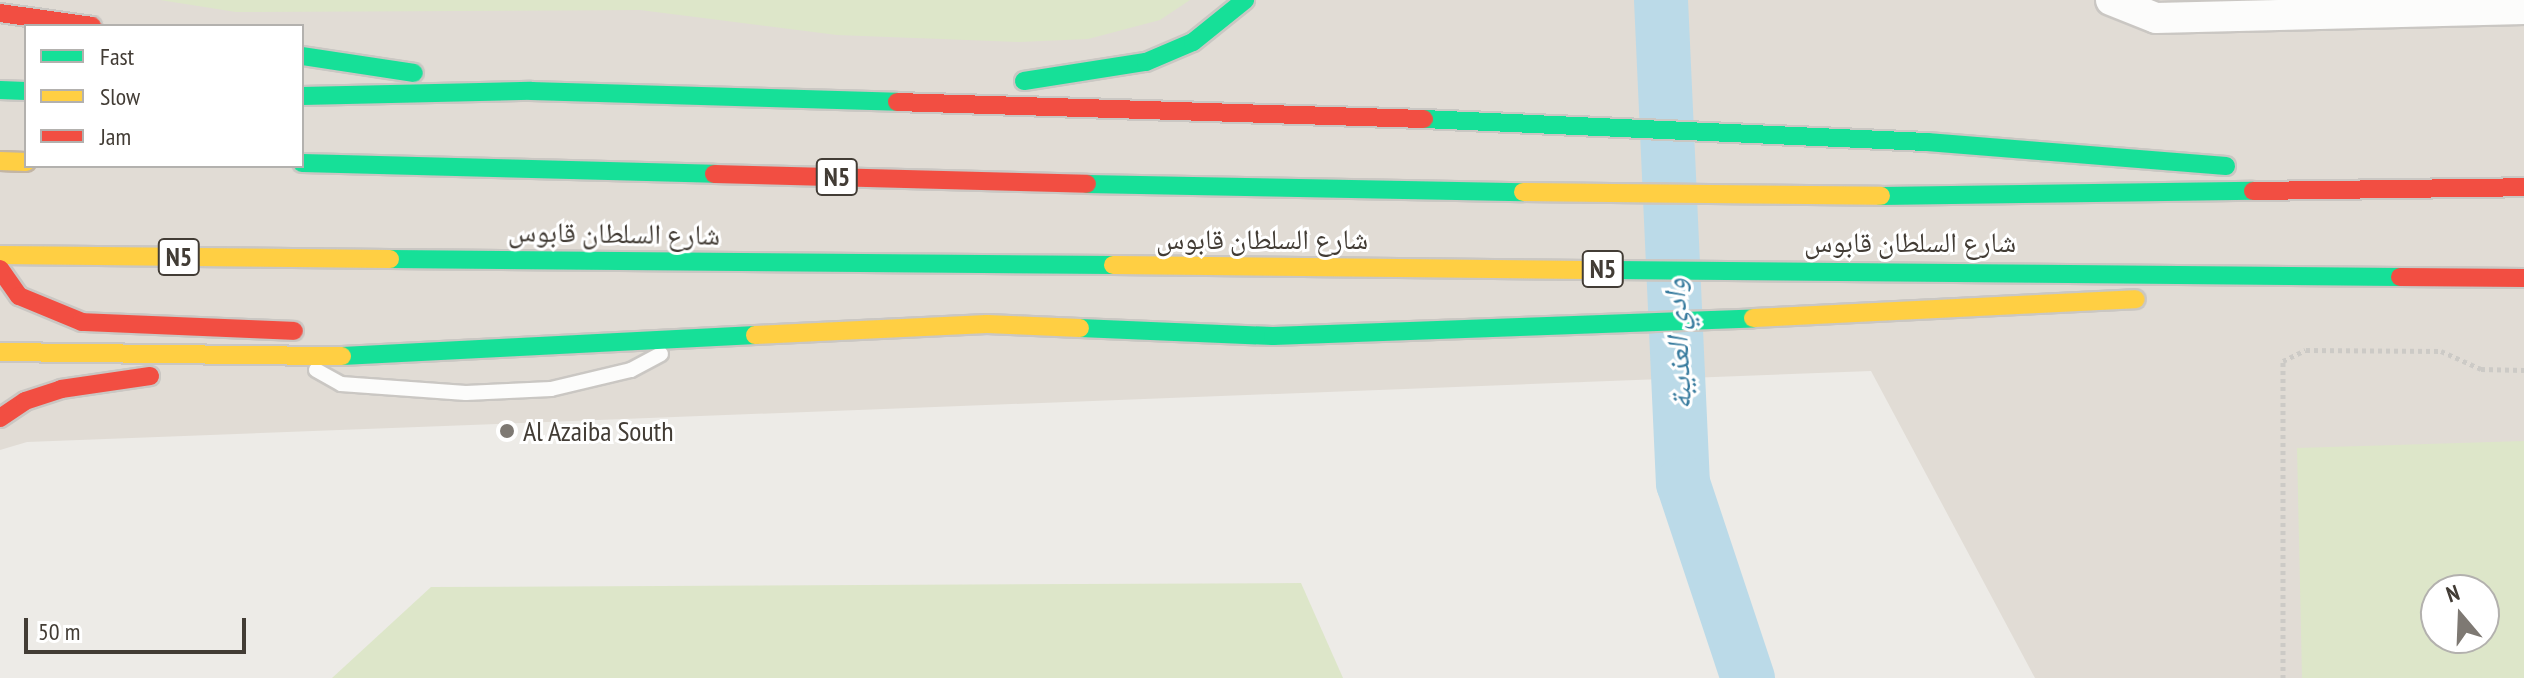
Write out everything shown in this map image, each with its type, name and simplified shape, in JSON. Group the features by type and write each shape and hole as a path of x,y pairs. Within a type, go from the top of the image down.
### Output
{"highway":[{"path":"4,0 81,24"},
{"path":"794,98 1081,76 1146,62 1193,42 1245,0"},
{"path":"0,13 77,24"},
{"path":"304,56 531,91"},
{"path":"0,90 24,91"},
{"path":"304,96 531,91 1309,114 1927,142 2487,187"},
{"path":"0,162 19,142"},
{"path":"0,162 24,162"},
{"name":"شارع السلطان قابوس","path":"304,163 1303,190 1923,196 2524,187"},
{"name":"شارع السلطان قابوس","path":"0,255 1287,268 1919,269 2521,280"},
{"path":"0,269 19,296 82,322 322,333"},
{"path":"2188,296 2470,278"},
{"path":"0,352 295,358 685,342 987,324 1273,336 1921,312 2157,298"},
{"path":"353,335 447,351"},
{"path":"0,418 25,401 61,389 227,358"}],"street":[{"path":"2111,0 2156,18 2524,9"}],"lane":[{"path":"295,358 341,384 466,393 551,389 631,370 685,342"}],"path":[{"path":"2283,678 2283,361 2306,350 2441,351 2481,369 2524,370"}],"shaded area":[{"path":"0,0 2524,0 2524,678 2035,678 1871,371 27,442 0,450"}],"green space":[{"path":"160,0 1190,0 1160,20 1088,39 1019,42 837,35 640,10 236,12"},
{"path":"2524,441 2524,678 2302,678 2297,448"},
{"path":"1301,583 1343,678 332,678 431,587"}],"waterway":[{"name":"وادي العذيبة","path":"1661,0 1683,483 1748,678"}],"traffic: fast":[{"path":"1024,81 1146,62 1193,42 1245,0"},
{"path":"304,56 414,73"},
{"path":"0,90 24,91"},
{"path":"304,96 531,91 897,102"},
{"path":"1424,119 1927,142 2226,166"},
{"path":"304,163 714,174"},
{"path":"1087,184 1523,192"},
{"path":"1881,196 2253,191"},
{"path":"390,259 1113,265"},
{"path":"1612,270 2400,277"},
{"path":"1080,328 1273,336 1753,318"},
{"path":"342,356 755,335"}],"traffic: slow":[{"path":"0,161 24,162"},
{"path":"1523,192 1881,196"},
{"path":"0,255 390,259"},
{"path":"1113,265 1612,270"},
{"path":"1753,318 2136,299"},
{"path":"755,335 987,324 1080,328"},
{"path":"0,352 342,356"}],"traffic: jam":[{"path":"0,13 78,24"},
{"path":"897,102 1424,119"},
{"path":"714,174 1087,184"},
{"path":"2253,191 2524,187"},
{"path":"0,269 19,296 82,322 294,331"},
{"path":"2400,277 2524,278"},
{"path":"0,418 25,401 61,389 150,376"}],"place":[{"name":"Al Azaiba South","path":"507,431"}]}
